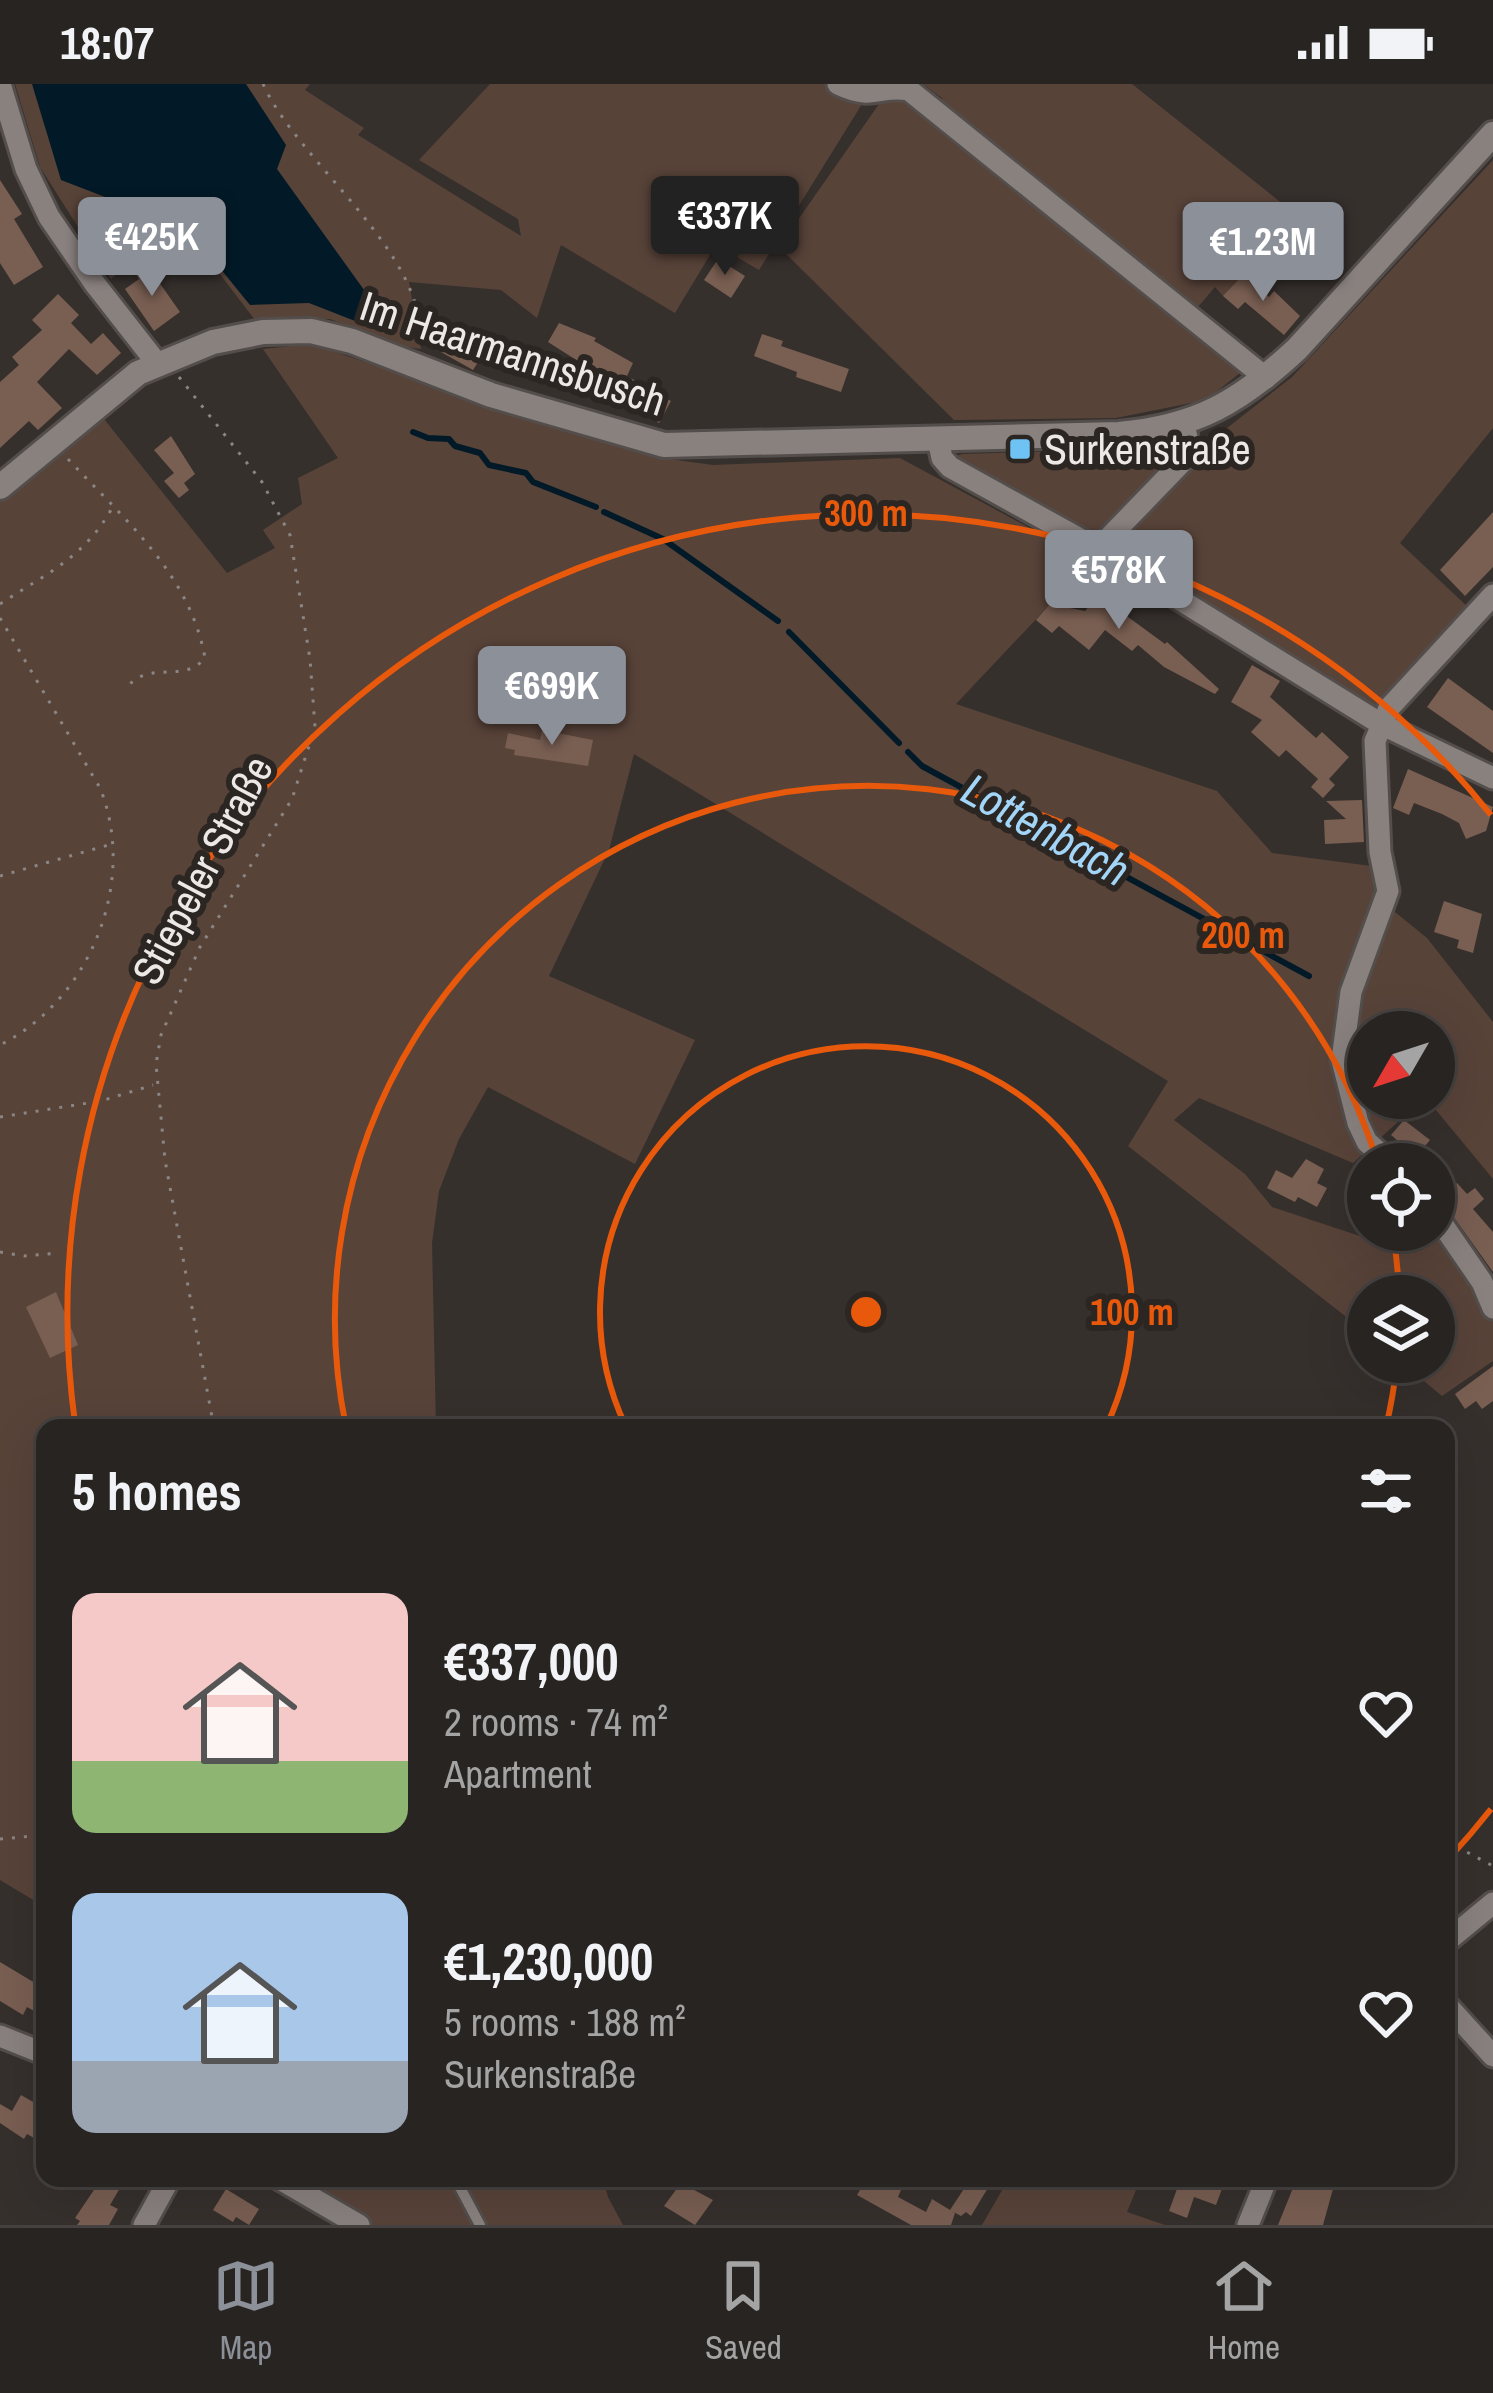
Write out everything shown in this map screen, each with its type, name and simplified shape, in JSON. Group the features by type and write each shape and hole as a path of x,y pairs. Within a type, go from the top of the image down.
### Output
{"street":[{"path":"838,84 862,94 897,87 909,90 1266,378"},
{"path":"0,85 26,170 50,217 156,362 0,487"},
{"path":"1493,134 1297,350 1219,410 1184,424 1119,434 938,440 950,467 1098,550 1381,724 1493,778"},
{"name":"Im Haarmannsbusch","path":"156,362 213,342 288,330 332,335 491,395 664,446 938,440"},
{"path":"1098,550 1184,461 1190,451 1184,424"},
{"path":"1368,1143 1358,1123 1342,1060 1351,992 1388,891 1380,852 1376,741 1389,709 1493,596"},
{"path":"1455,1243 1493,1308"},
{"path":"1455,1935 1493,1904"},
{"path":"1455,2014 1493,2056"},
{"path":"0,2036 36,2050"},
{"path":"144,2225 165,2187"},
{"path":"293,2187 358,2225"},
{"path":"1248,2225 1263,2187"}],"lane":[{"path":"460,2187 480,2225"}],"path":[{"path":"263,84 275,110 360,210 399,270 422,320 416,368"},
{"name":"Stiepeler Straße","path":"156,362 172,368 262,482 290,536 310,659 315,727 292,799 200,946 161,1035 155,1084 165,1160 212,1419"},
{"path":"53,445 160,557 187,598 205,658 185,673 155,670 136,676 128,686"},
{"path":"0,604 81,552 113,507"},
{"path":"0,618 100,788 111,817 112,844 105,919 89,959 56,1004 0,1045"},
{"path":"0,876 112,844"},
{"path":"0,1118 101,1101 155,1084"},
{"path":"0,1252 59,1253"},
{"path":"0,1839 36,1836"},
{"path":"1455,1846 1493,1866"}],"shaded area":[{"path":"15,84 310,84 305,90 364,128 358,135 521,236 518,219 419,160 490,84 830,84 862,104 759,270 716,245 675,313 561,245 537,318 501,290 409,282 421,349 398,346 330,319 255,320 187,231 149,247 111,279 40,167"},
{"path":"923,84 1132,84 1308,224 1242,291 1223,296 1215,287 1192,314 946,115 942,98"},
{"path":"889,98 920,107 1245,369 1206,400 1116,418 954,420 779,247 879,104"},
{"path":"1493,160 1493,428 1400,543 1471,610 1364,730 1095,541 953,457 1094,450 1161,439 1178,445 1199,463 1222,432 1292,377"},
{"path":"312,344 548,425 669,459 713,465 900,458 1091,561 956,704 1217,791 1272,853 1379,867 1379,899 1427,938 1493,1022 1493,1179 1443,1119 1455,1119 1455,1011 1347,1011 1347,1119 1401,1119 1375,1143 1347,1143 1347,1160 1199,1098 1174,1120 1245,1174 1272,1207 1347,1232 1347,1251 1453,1251 1493,1317 1493,1361 1442,1396 1426,1383 1455,1383 1455,1275 1347,1275 1347,1318 1128,1146 1168,1081 634,754 609,850 549,976 695,1040 635,1164 488,1087 459,1139 439,1191 432,1243 436,1419 36,1419 36,1902 0,1880 0,498 104,419 227,573 275,548 263,530 302,504 298,478 338,458 263,349"},
{"path":"301,2187 605,2187 623,2225 366,2225"},
{"path":"1004,2187 1137,2187 1127,2212 1165,2225 982,2225"}],"water":[{"path":"32,84 246,84 286,145 277,169 390,326 391,335 309,303 250,305 188,229 61,180"}],"building":[{"path":"0,180 22,214 14,219 43,267 14,285 0,263"},
{"path":"718,259 745,276 731,298 704,280"},
{"path":"147,265 180,312 154,331 125,289"},
{"path":"1244,274 1269,297 1274,291 1300,316 1284,335 1245,302 1238,309 1223,296"},
{"path":"58,294 79,315 71,323 91,344 103,333 121,353 97,375 69,349 37,382 62,408 38,430 29,421 0,448 0,382 19,365 12,357 42,330 32,320"},
{"path":"446,323 485,351 473,370 432,347"},
{"path":"559,323 596,338 594,341 633,363 627,376 671,401 659,423 623,403 628,394 548,342"},
{"path":"762,334 783,341 781,346 849,369 841,392 754,356"},
{"path":"171,436 195,474 184,483 189,490 179,498 164,481 174,473 154,450"},
{"path":"1493,512 1493,567 1465,596 1440,570"},
{"path":"1107,584 1132,604 1124,614 1167,642 1219,689 1215,694 1164,667 1138,645 1132,651 1105,630 1089,650 1059,626 1052,633 1036,620 1050,604 1085,611"},
{"path":"1252,665 1280,681 1270,697 1316,738 1322,732 1349,757 1329,779 1335,785 1323,798 1311,787 1318,779 1286,750 1279,757 1251,732 1262,720 1231,702"},
{"path":"1448,678 1493,711 1493,753 1427,707"},
{"path":"542,730 593,740 588,766 514,755 515,750 505,748 508,733 540,740"},
{"path":"1408,769 1493,807 1486,831 1466,839 1459,823 1442,814 1414,803 1409,815 1393,808"},
{"path":"1362,800 1364,842 1325,844 1324,820 1346,819 1326,801"},
{"path":"1444,901 1482,914 1473,953 1457,948 1459,940 1434,932"},
{"path":"1404,1120 1430,1140 1400,1143 1391,1135"},
{"path":"1306,1159 1324,1169 1317,1183 1327,1188 1317,1207 1267,1188 1276,1170 1292,1178"},
{"path":"1455,1185 1467,1194 1475,1188 1484,1199 1473,1209 1493,1232 1493,1272 1455,1219"},
{"path":"56,1292 78,1345 50,1358 26,1307"},
{"path":"1493,1366 1493,1401 1482,1409 1476,1401 1465,1409 1455,1394"},
{"path":"0,1962 36,1984 36,2012 27,2007 23,2015 0,2001"},
{"path":"21,2095 36,2104 36,2139 27,2134 24,2139 0,2123 0,2104 12,2111"},
{"path":"96,2187 121,2187 110,2205 118,2209 109,2225 77,2225 80,2221 75,2218"},
{"path":"678,2187 689,2187 713,2200 695,2225 664,2206"},
{"path":"862,2187 902,2187 898,2197 926,2212 932,2199 955,2213 951,2225 911,2225 857,2195"},
{"path":"965,2187 989,2187 971,2216 950,2210"},
{"path":"1178,2187 1223,2187 1216,2205 1194,2197 1187,2218 1169,2211"},
{"path":"1293,2187 1334,2187 1323,2225 1278,2225"},
{"path":"226,2189 259,2209 249,2225 213,2210"}],"waterway":[{"name":"Lottenbach","path":"413,432 449,439 455,446 480,453 489,465 526,473 533,482 596,507"},
{"name":"Lottenbach","path":"604,512 663,539 778,621"},
{"name":"Lottenbach","path":"789,632 899,743"},
{"name":"Lottenbach","path":"908,752 922,766 1309,976"}],"place":[{"name":"Surkenstraße","path":"1020,449"}]}
